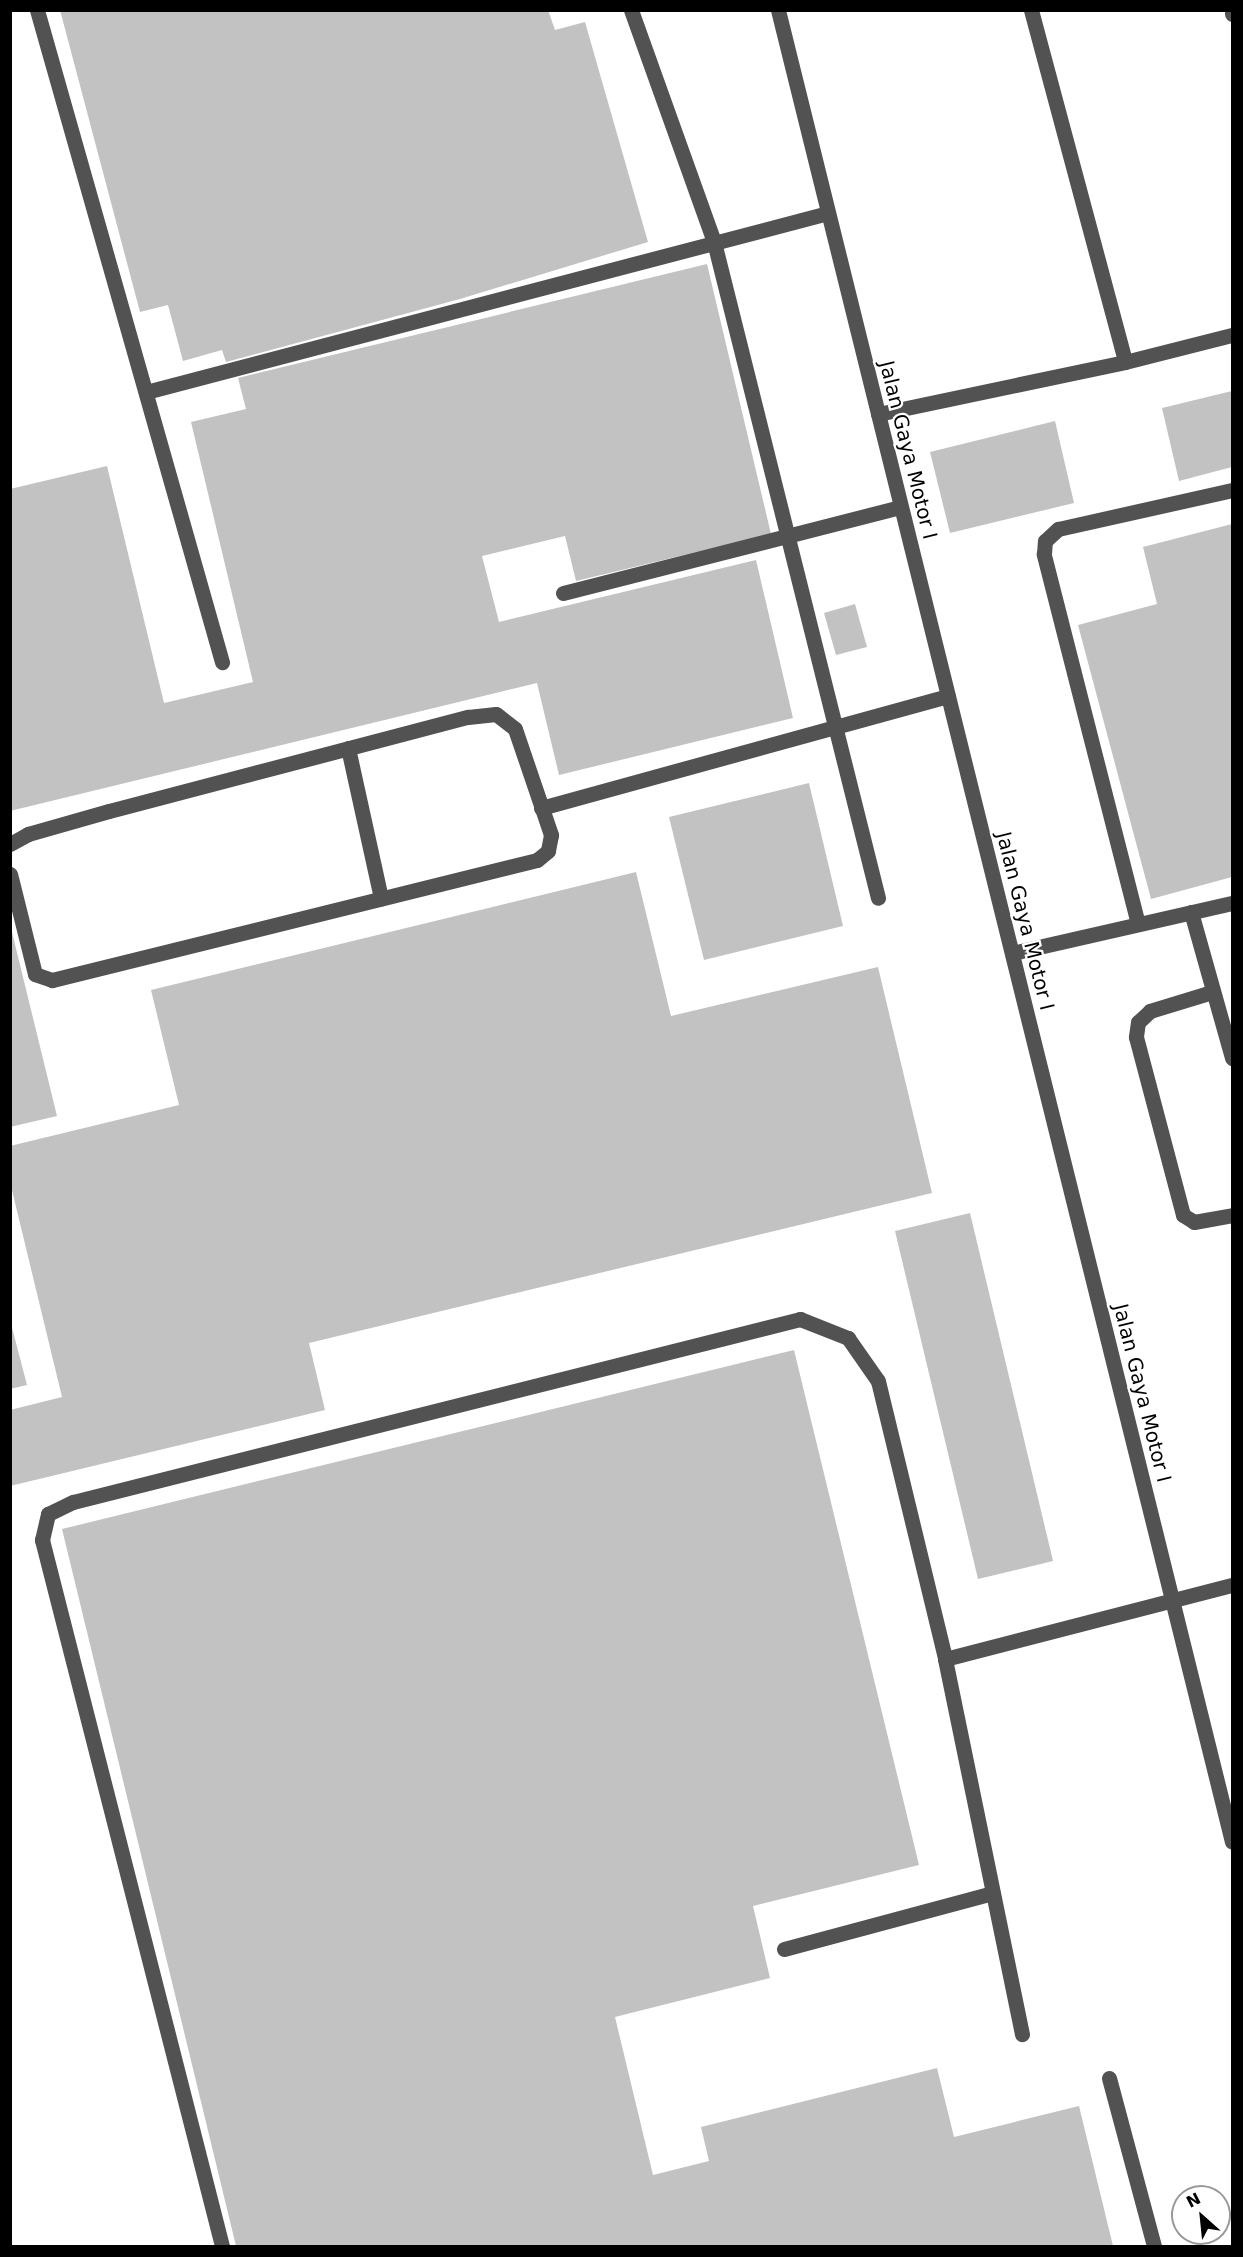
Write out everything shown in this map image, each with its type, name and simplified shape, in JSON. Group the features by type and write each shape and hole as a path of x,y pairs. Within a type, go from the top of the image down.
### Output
{"street":[{"path":"37,10 222,662"},
{"path":"631,10 714,242 878,898"},
{"name":"Jalan Gaya Motor I","path":"778,10 1233,1842"},
{"path":"1031,10 1125,362"},
{"path":"146,392 828,213"},
{"path":"878,414 1125,362 1233,335"},
{"path":"1138,924 1044,554 1045,541 1058,529 1233,490"},
{"path":"563,593 788,532 900,507"},
{"path":"541,808 948,696"},
{"path":"10,844 28,834 348,748 468,717 496,714 515,729 551,835 549,851 537,860 42,979 35,974 10,874"},
{"path":"348,748 381,898"},
{"path":"1012,953 1233,903"},
{"path":"1191,912 1212,992 1233,1058"},
{"path":"1212,992 1150,1011 1138,1022 1136,1037 1183,1215 1194,1222 1233,1215"},
{"path":"222,2247 42,1540 48,1514 73,1502 800,1319 848,1338 878,1381 945,1659 1022,2034"},
{"path":"945,1659 1233,1585"},
{"path":"784,1949 993,1893"},
{"path":"1108,2078 1154,2247"}],"building":[{"path":"60,10 548,10 555,30 585,22 648,242 460,299 226,362 222,350 183,361 168,305 140,312"},
{"path":"707,264 771,534 576,581 565,536 482,556 499,622 756,560 793,718 559,775 537,683 10,811 10,489 107,466 164,703 253,682 191,422 246,409 238,378"},
{"path":"1232,391 1232,467 1179,481 1162,408"},
{"path":"1055,421 1074,503 950,533 930,452"},
{"path":"1232,524 1232,877 1151,899 1078,625 1157,604 1143,547"},
{"path":"855,604 867,647 836,655 824,613"},
{"path":"809,783 843,926 704,960 669,817"},
{"path":"636,872 671,1016 878,967 932,1193 309,1343 325,1410 10,1486 10,1410 62,1397 10,1182 10,1146 179,1105 151,990"},
{"path":"10,924 57,1116 10,1127"},
{"path":"970,1213 1053,1561 978,1579 895,1231"},
{"path":"10,1320 27,1385 10,1389"},
{"path":"794,1350 919,1865 753,1906 770,1978 615,2017 653,2175 709,2161 701,2127 937,2068 954,2137 1079,2106 1113,2246 236,2246 62,1529"}]}
